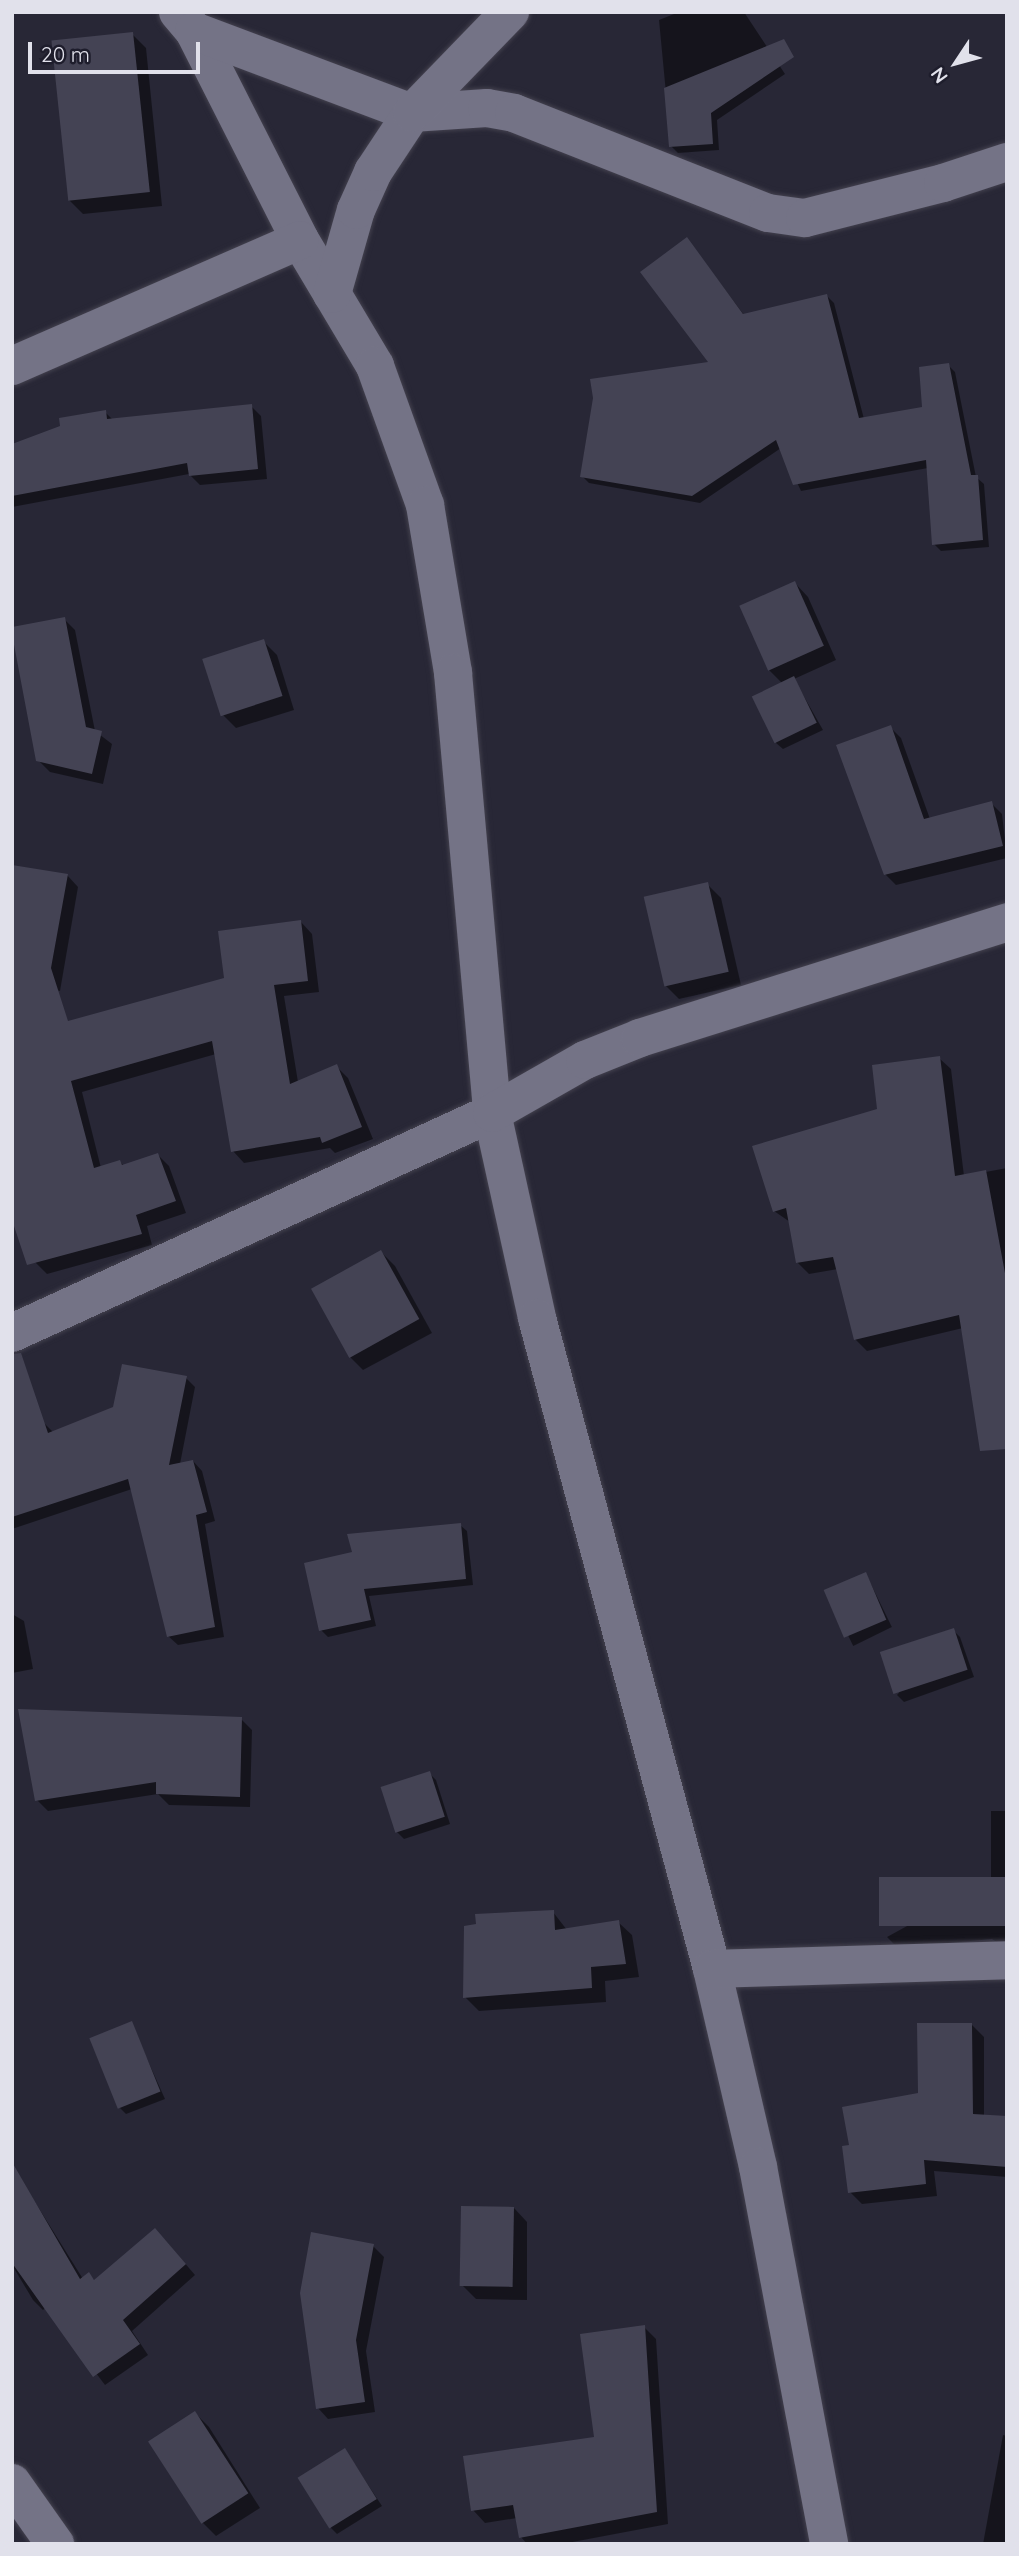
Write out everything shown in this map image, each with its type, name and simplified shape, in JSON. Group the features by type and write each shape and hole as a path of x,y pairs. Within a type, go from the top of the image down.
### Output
{"street":[{"path":"332,294 356,210 373,172 412,113 510,12"},
{"path":"186,21 412,113 487,108 514,113 768,214 805,218 943,183 1007,162"},
{"path":"186,21 300,240 375,366 425,505 453,673 492,1113 537,1318 712,1969 758,2166 828,2544"},
{"path":"12,366 300,240"},
{"path":"12,1333 492,1113 585,1060 640,1038 1007,922"},
{"path":"712,1969 1007,1960"},
{"path":"12,2483 55,2544"}],"building":[{"path":"133,32 150,192 68,201 51,41"},
{"path":"784,39 794,57 711,113 713,144 669,147 664,88"},
{"path":"687,237 743,314 827,294 859,418 922,407 919,367 949,363 971,475 978,475 983,540 932,545 926,460 793,485 776,440 692,496 580,477 593,398 590,379 708,362 640,272"},
{"path":"252,404 258,469 189,476 187,463 12,496 12,444 60,426 59,418 106,410 107,419"},
{"path":"795,581 824,646 768,671 739,606"},
{"path":"65,617 86,727 102,731 92,774 36,761 12,634 12,627"},
{"path":"264,639 283,696 221,716 202,659"},
{"path":"794,676 817,723 775,743 752,697"},
{"path":"891,725 924,819 992,801 1003,846 884,875 836,745"},
{"path":"12,865 68,874 51,968 68,1021 224,978 218,931 301,920 308,981 274,985 290,1084 337,1064 362,1127 322,1143 320,1137 231,1152 212,1041 71,1081 94,1168 120,1160 122,1165 158,1153 176,1201 136,1215 142,1234 27,1265 12,1220"},
{"path":"708,882 729,972 664,986 644,897"},
{"path":"940,1056 955,1176 986,1170 1007,1284 1007,1449 980,1451 959,1315 854,1340 833,1257 796,1263 786,1208 773,1212 752,1146 877,1109 872,1065"},
{"path":"381,1250 419,1319 349,1358 311,1289"},
{"path":"21,1353 48,1433 113,1407 122,1364 187,1376 169,1465 193,1460 207,1512 196,1515 215,1627 167,1637 128,1479 12,1517 12,1354"},
{"path":"461,1523 466,1579 364,1589 371,1620 319,1631 304,1563 352,1552 347,1534"},
{"path":"866,1572 886,1620 844,1638 824,1590"},
{"path":"954,1628 968,1670 893,1694 880,1652"},
{"path":"18,1709 242,1717 240,1797 156,1794 156,1782 35,1801"},
{"path":"430,1771 445,1817 395,1833 381,1787"},
{"path":"879,1877 1007,1877 1007,1926 879,1926"},
{"path":"554,1910 555,1930 619,1920 626,1964 591,1967 592,1988 463,1998 464,1926 476,1924 475,1914"},
{"path":"132,2021 160,2091 118,2109 89,2038"},
{"path":"917,2023 972,2023 973,2114 1007,2116 1007,2167 924,2160 926,2184 848,2193 842,2146 849,2145 842,2107 918,2093"},
{"path":"12,2162 80,2279 89,2272 94,2280 155,2228 186,2264 123,2320 140,2344 93,2377 12,2263"},
{"path":"461,2206 514,2207 513,2287 460,2286"},
{"path":"311,2232 374,2244 356,2340 365,2402 316,2409 300,2293"},
{"path":"645,2325 657,2512 519,2538 513,2505 471,2511 463,2456 594,2437 580,2334"},
{"path":"195,2411 248,2493 201,2524 148,2441"},
{"path":"345,2448 377,2499 329,2529 298,2478"}]}
